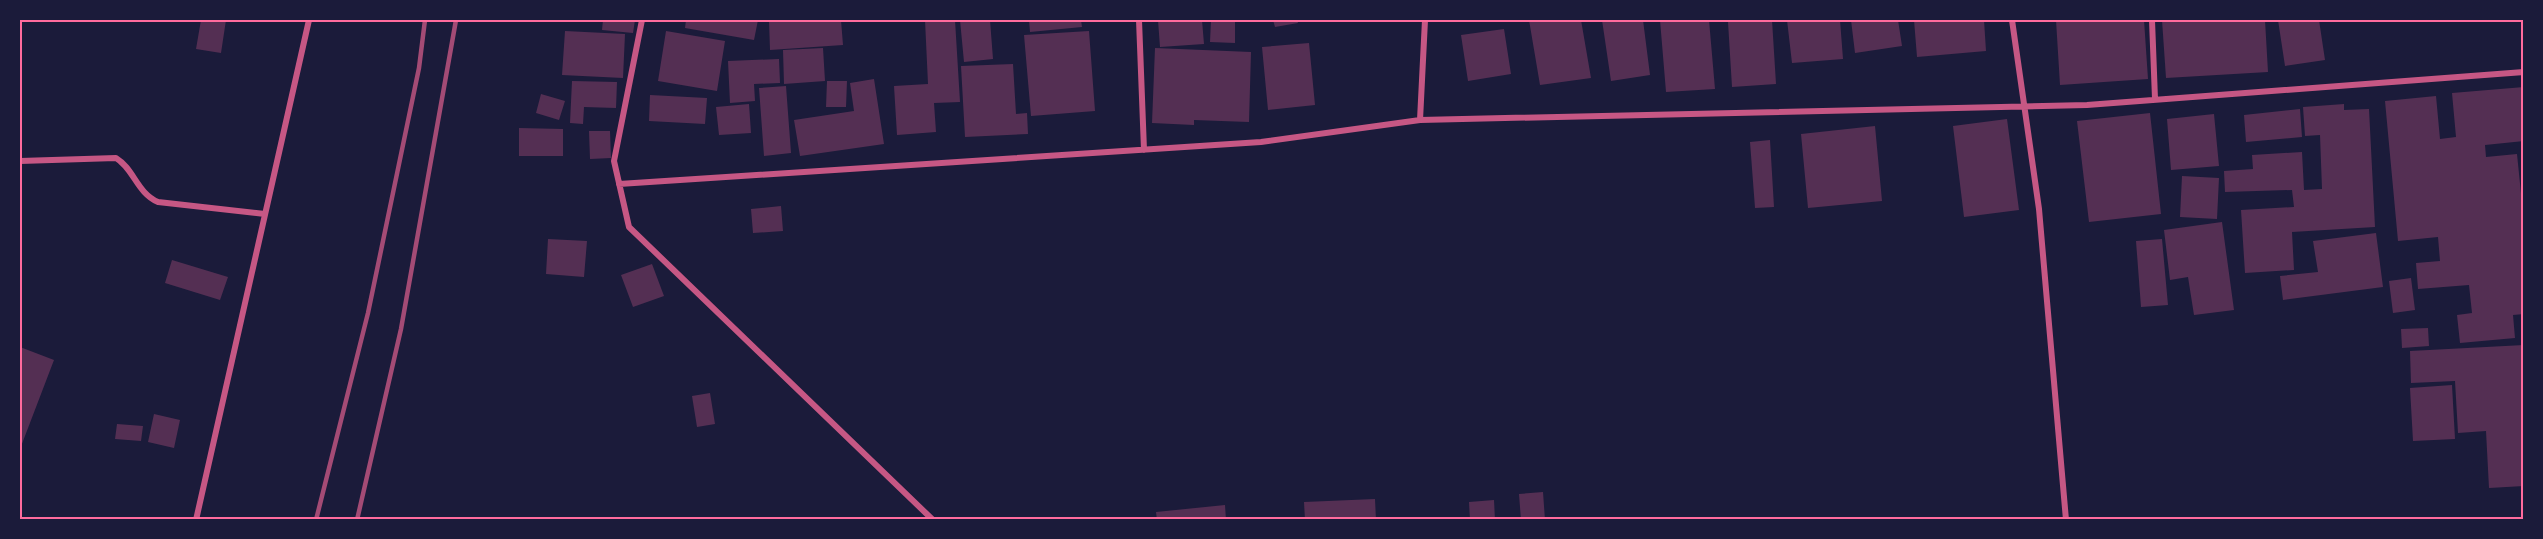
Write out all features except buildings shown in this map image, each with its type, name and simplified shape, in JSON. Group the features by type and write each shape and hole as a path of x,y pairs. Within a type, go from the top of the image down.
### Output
{"street":[{"path":"196,519 309,20"},
{"path":"642,20 614,161 629,227 933,519"},
{"path":"1139,20 1144,150"},
{"path":"1420,120 1425,20"},
{"path":"2012,20 2039,209 2066,519"},
{"path":"2152,20 2155,99"},
{"path":"619,184 1261,142 1420,120 2024,107 2523,72"},
{"path":"20,161 116,158 144,194 158,202 266,214"}],"railway":[{"path":"316,520 368,313 419,68 425,20"},
{"path":"357,520 401,329 456,20"}]}
